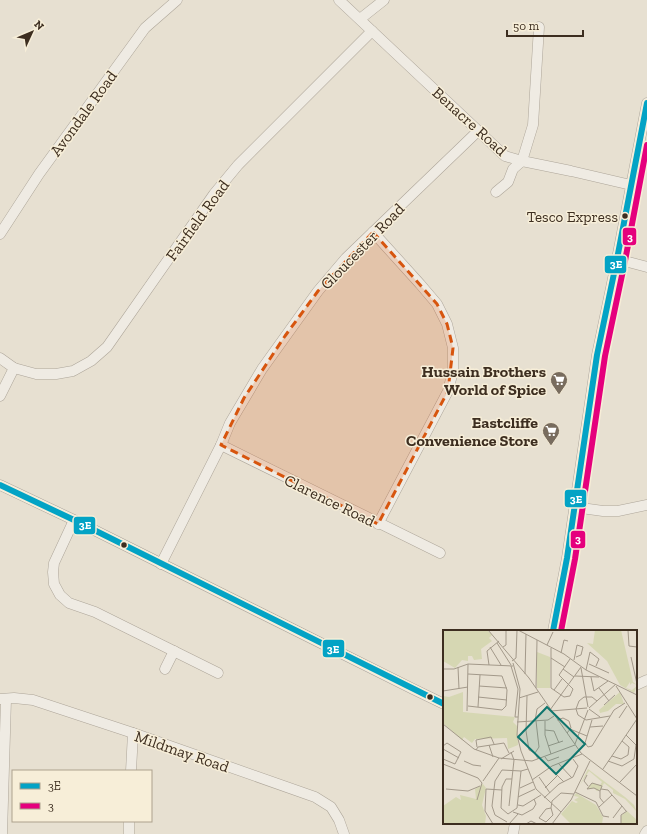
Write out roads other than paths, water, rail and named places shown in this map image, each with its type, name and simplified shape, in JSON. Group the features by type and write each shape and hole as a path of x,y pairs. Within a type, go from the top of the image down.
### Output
{"street":[{"name":"Avondale Road","path":"0,234 39,174 145,28 177,0"},
{"name":"Benacre Road","path":"339,0 505,156 631,184"},
{"path":"360,19 384,0"},
{"path":"496,192 508,182 513,168 522,161 533,125 540,27"},
{"name":"Fairfield Road","path":"14,368 36,374 56,374 73,371 91,361 107,347 214,194 238,165 372,31"},
{"path":"552,630 567,558 597,355 647,102"},
{"name":"Gloucester Road","path":"162,564 221,446 230,423 262,369 285,336 318,291 346,258 478,131"},
{"path":"373,232 437,304 447,324 454,348 453,371 448,391 378,524"},
{"path":"617,259 647,267"},
{"path":"0,358 14,368 0,396"},
{"name":"Clarence Road","path":"221,446 440,553"},
{"path":"0,485 74,520 443,704"},
{"path":"574,507 603,511 618,511 647,505"},
{"path":"74,520 54,563 52,572 54,584 60,595 69,603 95,612 218,673"},
{"path":"165,669 174,651"},
{"path":"637,685 647,680"},
{"name":"Mildmay Road","path":"3,699 14,698 33,700 133,733 315,797 331,807 339,820 344,834"},
{"path":"2,834 3,699"},
{"path":"131,770 133,733"},
{"path":"129,822 129,834"},
{"path":"513,834 515,824"}],"place":[{"name":"Tesco Express","path":"625,216"},
{"name":"Hussain Brothers World of Spice","path":"559,395"},
{"name":"Eastcliffe Convenience Store","path":"551,446"}]}
